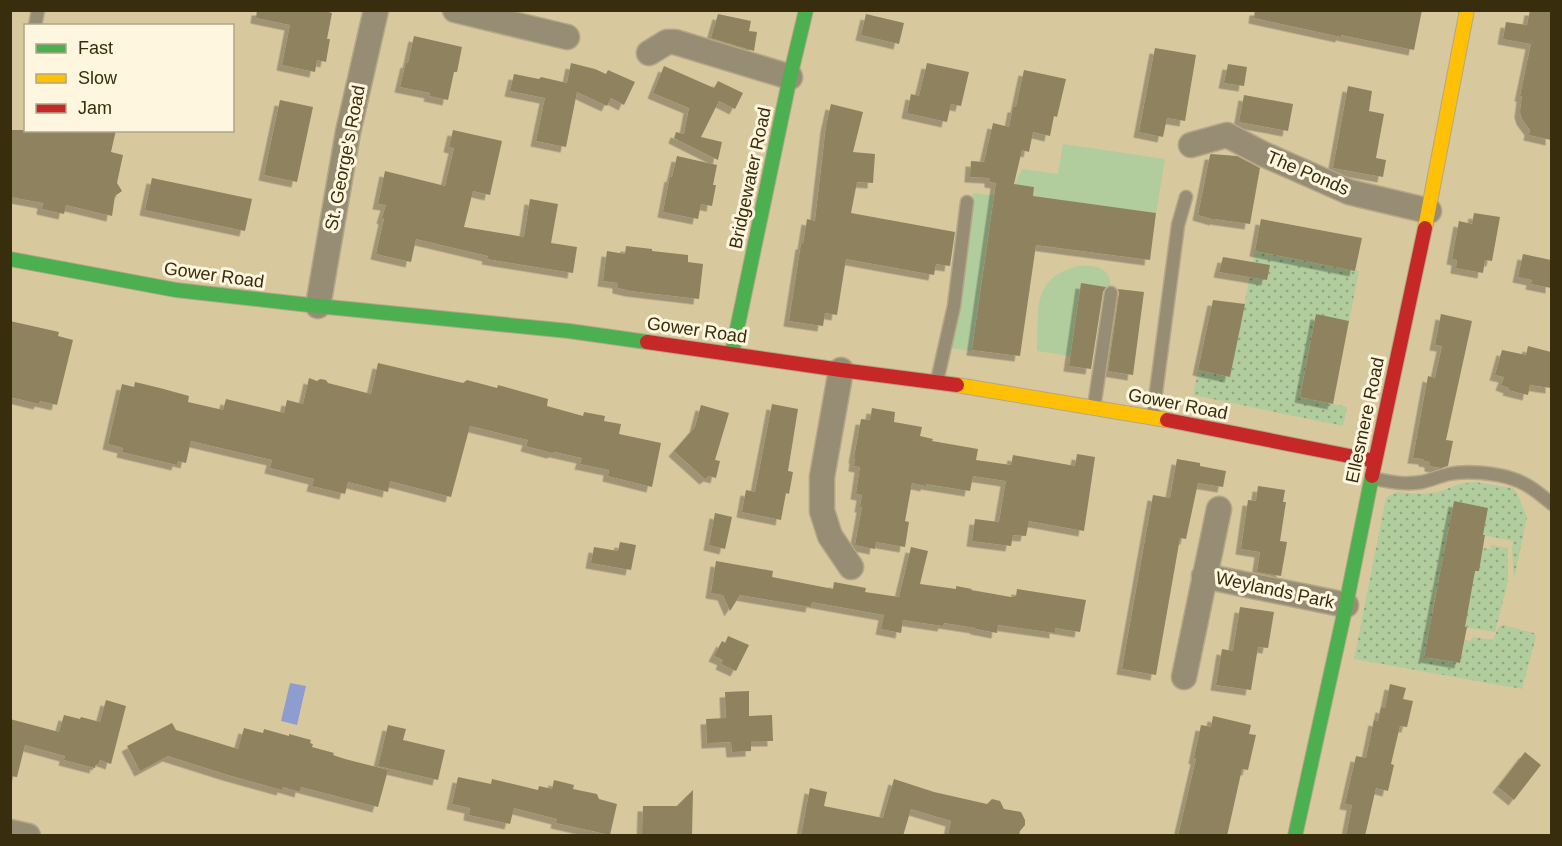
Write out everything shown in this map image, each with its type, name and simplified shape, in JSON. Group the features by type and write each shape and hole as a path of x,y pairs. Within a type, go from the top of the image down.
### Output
{"street":[{"name":"St. George's Road","path":"318,306 348,132 376,10"},
{"path":"455,10 567,37"},
{"name":"Bridgewater Road","path":"732,353 806,10"},
{"name":"Ellesmere Road","path":"1295,836 1429,211 1467,10"},
{"path":"649,53 667,42 675,42 790,77"},
{"name":"The Ponds","path":"1191,145 1227,135 1263,154 1349,192 1429,211"},
{"name":"Gower Road","path":"10,260 176,290 569,331 937,382 1153,417 1375,461"},
{"path":"841,370 822,477 822,511 830,536 851,567"},
{"name":"Weylands Park","path":"1184,677 1219,508"},
{"name":"Weylands Park","path":"1204,576 1346,605"},
{"path":"10,832 28,836"}],"lane":[{"path":"1153,417 1178,225 1186,196"},
{"path":"937,382 954,306 967,202"},
{"path":"1094,408 1111,293"},
{"path":"1371,478 1390,483 1409,484 1469,471 1513,479 1533,489 1551,504"}],"green space":[{"path":"1063,144 1165,159 1156,213 1033,196 1034,187 1021,185 1044,239 989,232 972,351 949,348 960,302 973,193 1007,197 1007,200 1022,169 1058,174"},
{"path":"1255,251 1359,271 1349,321 1316,315 1300,397 1347,407 1343,426 1193,395 1198,370 1230,376"},
{"path":"1078,266 1096,267 1105,271 1110,280 1110,287 1081,284 1071,356 1037,351 1038,310 1044,288 1051,279"},
{"path":"1475,482 1513,488 1527,517 1514,579 1513,541 1483,535 1488,508 1454,502 1443,565 1478,571 1483,548 1490,549 1491,545 1508,548 1508,581 1495,632 1465,627 1469,600 1436,593 1432,611 1437,612 1432,640 1427,639 1424,656 1460,663 1465,640 1471,641 1472,637 1493,640 1498,628 1503,625 1534,633 1536,637 1522,689 1354,659 1386,498 1396,492 1423,494"}],"water":[{"path":"290,683 306,686 297,725 281,721"}],"building":[{"path":"257,10 322,10 332,13 327,39 330,39 326,62 317,60 315,72 282,65 290,25 256,18"},
{"path":"1255,10 1422,10 1414,50 1254,18"},
{"path":"1530,10 1551,10 1551,140 1529,135 1530,130 1520,112 1522,96 1520,96 1531,44 1503,39 1506,22 1527,25"},
{"path":"718,14 751,21 749,31 757,32 754,51 711,38"},
{"path":"866,14 904,23 899,44 861,35"},
{"path":"414,36 462,47 448,100 429,96 430,93 400,87"},
{"path":"1155,48 1196,55 1185,121 1167,118 1163,137 1139,132"},
{"path":"571,63 606,74 608,70 635,82 624,105 611,98 607,106 577,92 566,147 536,141 545,98 510,91 514,74 567,83"},
{"path":"927,63 969,72 961,106 951,104 947,122 907,113 911,94 919,96"},
{"path":"1228,64 1247,67 1244,86 1224,83"},
{"path":"664,66 714,88 718,81 743,93 735,109 719,101 701,137 722,142 718,160 674,138 676,132 684,134 689,108 653,93"},
{"path":"1024,70 1066,79 1050,136 1033,132 1029,152 1022,150 1014,184 1034,187 1033,196 1156,213 1150,260 1036,245 1020,356 972,350 996,183 990,182 990,178 970,177 971,161 984,162 993,123 1009,127"},
{"path":"1348,86 1372,91 1369,111 1384,114 1376,158 1386,160 1383,177 1333,168"},
{"path":"1244,95 1293,104 1288,131 1239,122"},
{"path":"280,100 313,107 297,182 264,175"},
{"path":"831,104 863,112 853,152 875,154 873,183 857,182 851,213 955,232 950,266 936,264 934,275 846,259 837,315 825,313 823,326 789,321 807,219 815,221 826,126"},
{"path":"10,130 116,132 111,152 123,155 117,183 122,191 115,196 112,216 66,205 64,214 42,209 43,203 10,197"},
{"path":"453,130 502,141 490,195 473,191 464,227 524,237 530,199 558,204 551,243 577,247 573,273 487,259 488,256 416,239 411,262 376,254 386,205 378,204 385,171 445,186 454,148 449,147"},
{"path":"1211,154 1237,156 1260,168 1250,224 1215,220 1198,215"},
{"path":"677,156 717,165 712,206 701,204 698,219 663,212 670,176 672,177"},
{"path":"152,178 252,199 245,231 145,210"},
{"path":"1474,213 1500,217 1492,261 1485,260 1483,273 1456,268 1457,260 1452,259 1459,221 1472,224"},
{"path":"1261,219 1362,238 1355,271 1255,251"},
{"path":"626,246 688,255 688,262 703,264 699,299 631,291 618,288 618,283 603,281 607,251 625,254"},
{"path":"1523,254 1551,260 1551,288 1531,284 1532,280 1518,277"},
{"path":"1223,257 1270,265 1267,280 1219,272"},
{"path":"1081,283 1106,287 1103,292 1091,369 1069,366"},
{"path":"1118,289 1144,292 1133,375 1108,371"},
{"path":"1213,300 1245,304 1230,377 1198,370"},
{"path":"1316,314 1349,321 1333,404 1300,397"},
{"path":"1441,314 1472,321 1446,440 1453,441 1448,466 1441,468 1430,466 1430,462 1424,459 1413,458 1428,376 1435,378 1442,346 1435,345"},
{"path":"10,321 59,332 58,336 73,340 57,405 40,401 39,404 10,397"},
{"path":"1528,346 1551,352 1551,388 1530,385 1528,395 1508,390 1509,388 1501,385 1504,377 1495,375 1502,350 1526,355"},
{"path":"378,363 463,383 467,380 497,388 498,385 548,399 547,406 583,416 584,412 605,416 604,421 621,424 619,434 661,443 652,487 608,476 609,470 580,464 582,458 526,446 528,440 470,426 451,497 390,481 388,492 348,482 345,494 312,486 314,479 270,468 272,460 191,441 186,463 178,461 177,465 122,452 123,448 108,444 122,384 134,387 135,382 160,388 189,396 188,402 223,410 226,399 284,413 287,400 303,404 309,378 317,381 326,380 328,383 371,394"},
{"path":"772,404 798,409 788,471 793,472 781,520 742,512 746,490 755,492"},
{"path":"701,405 729,413 715,460 720,461 716,478 709,476 705,479 674,451 695,427"},
{"path":"872,408 895,412 894,422 922,427 920,436 933,439 932,441 978,449 976,460 1011,465 1013,455 1075,466 1077,454 1095,457 1084,531 1029,521 1026,536 1013,535 1011,546 972,541 975,519 999,522 1006,481 973,476 970,491 912,483 905,521 909,522 905,547 876,542 875,549 855,545 862,495 856,494 860,467 854,466 854,458 861,419 870,420"},
{"path":"1177,459 1226,471 1223,487 1198,483 1186,539 1180,538 1156,675 1122,669 1153,495 1170,498"},
{"path":"1258,486 1285,490 1283,502 1286,502 1280,541 1287,542 1281,576 1257,572 1260,552 1241,549 1248,500 1256,501"},
{"path":"1454,501 1488,508 1479,571 1475,571 1460,663 1424,657"},
{"path":"715,513 732,517 725,549 709,545"},
{"path":"620,542 636,545 631,570 591,563 594,547 618,551"},
{"path":"911,547 928,551 920,584 956,589 956,586 1011,597 1016,596 1017,589 1086,600 1080,632 1055,628 1055,633 998,625 997,633 944,623 943,626 903,620 901,633 881,629 884,615 812,602 811,607 740,595 730,611 723,595 711,593 716,561 773,571 772,577 833,589 834,582 866,588 865,592 899,597"},
{"path":"1240,607 1274,612 1268,648 1258,647 1251,690 1216,685 1222,649 1233,651"},
{"path":"728,636 749,645 736,671 721,664 723,660 714,656 722,641 725,643"},
{"path":"1390,684 1406,688 1403,699 1413,701 1407,727 1400,726 1391,764 1394,765 1388,791 1376,788 1365,836 1346,836 1352,805 1345,804 1356,756 1366,758 1374,720 1378,721 1381,707 1385,708"},
{"path":"749,691 749,716 772,715 773,741 751,741 751,751 732,752 731,742 707,743 706,719 726,718 725,692"},
{"path":"106,700 126,706 111,764 100,760 95,768 64,760 65,756 25,745 17,777 10,776 10,719 59,732 64,715 100,722"},
{"path":"1213,716 1251,725 1249,734 1256,735 1248,770 1242,769 1227,836 1178,836 1196,759 1194,758 1201,725 1211,727"},
{"path":"172,723 176,730 238,749 244,728 263,733 264,729 289,736 289,734 311,740 312,747 334,753 333,755 388,770 378,807 301,787 300,792 283,787 282,790 168,756 140,771 127,746"},
{"path":"388,725 406,729 403,740 445,750 438,780 378,766"},
{"path":"1525,752 1541,765 1514,800 1498,787"},
{"path":"458,777 491,784 492,779 538,790 539,786 552,789 554,780 574,785 573,789 597,794 599,799 617,804 610,835 556,823 557,819 514,808 510,824 469,815 470,808 452,804"},
{"path":"894,779 934,792 987,804 992,799 1000,801 1004,809 1021,812 1025,825 1019,836 948,836 951,821 911,809 903,836 801,836 810,788 827,792 824,806 883,818"},
{"path":"693,790 692,836 642,836 643,806 677,806"}],"traffic: fast":[{"path":"732,353 806,10"},
{"path":"10,259 176,290 569,331 647,342"},
{"path":"1295,836 1372,476"}],"traffic: slow":[{"path":"1425,228 1467,10"},
{"path":"957,385 1167,420"}],"traffic: jam":[{"path":"1372,476 1425,228"},
{"path":"647,342 957,385"},
{"path":"1167,420 1375,461"}]}
